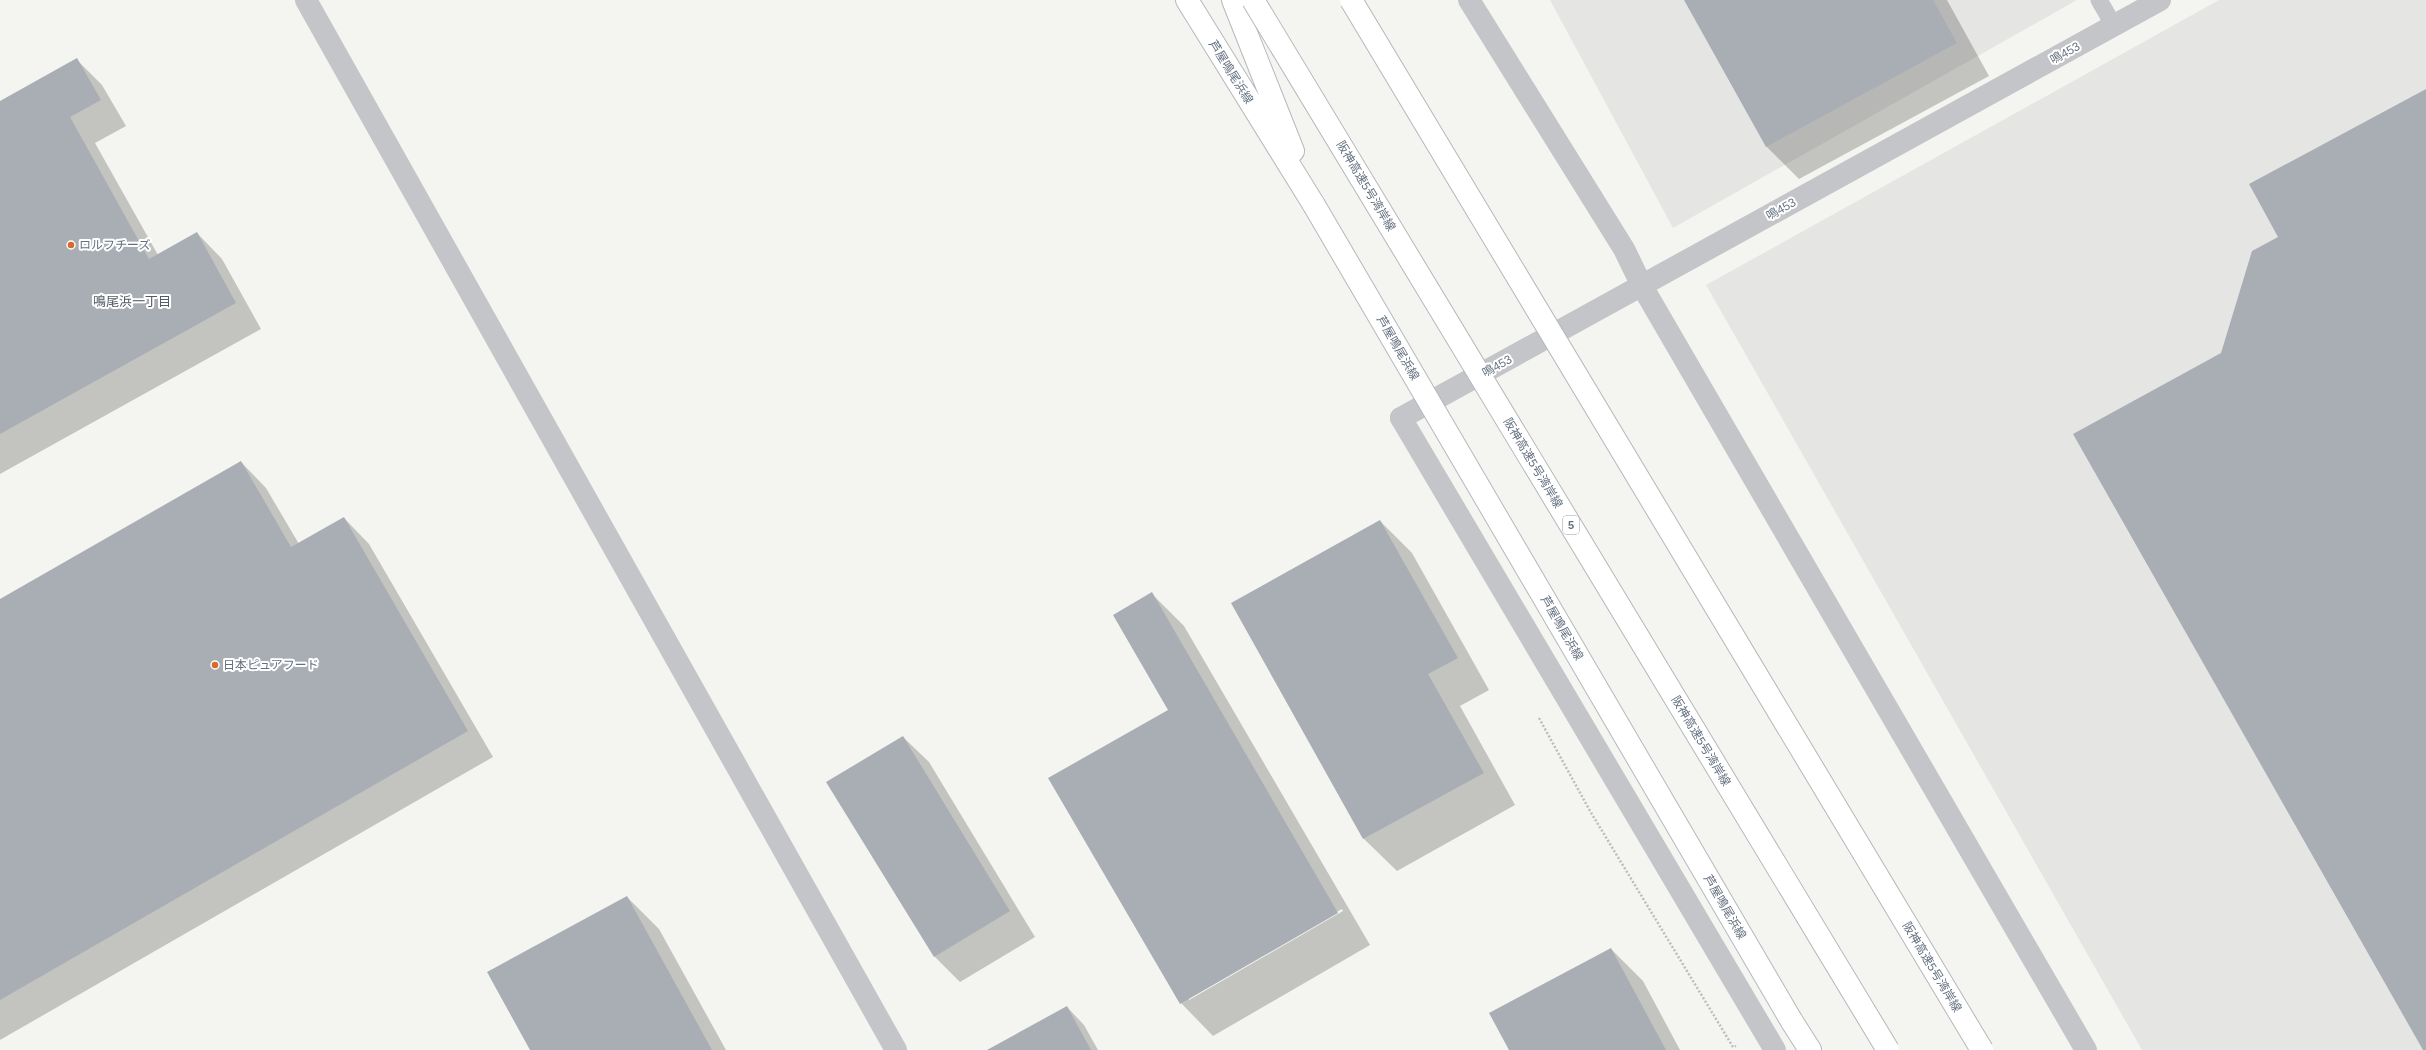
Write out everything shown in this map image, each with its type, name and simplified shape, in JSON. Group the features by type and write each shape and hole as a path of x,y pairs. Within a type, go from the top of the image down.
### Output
{"main road":[{"name":"芦屋鳴尾浜線","path":"1187,0 1314,206 1810,1050"},
{"name":"芦屋鳴尾浜線","path":"1232,0 1314,206"},
{"name":"阪神高速5号湾岸線","path":"1253,0 1888,1050"},
{"name":"阪神高速5号湾岸線","path":"1351,0 1982,1050"}],"street":[{"path":"306,0 896,1050"},
{"path":"1469,0 1624,248 1642,286 2086,1050"},
{"name":"鳴453","path":"1775,1050 1401,418 2160,0"}],"lane":[{"path":"2100,0 2114,26"}],"shaded area":[{"path":"1550,0 2077,0 1673,228"},
{"path":"2219,0 2426,0 2426,1050 2142,1050 1706,285"}],"building":[{"path":"1684,0 1933,0 1957,43 1766,147"},
{"name":"ロルフチーズ","path":"77,58 101,100 70,117 149,259 197,232 236,303 0,434 0,101"},
{"path":"2426,89 2426,1050 2423,1050 2073,434 2221,353 2252,251 2278,237 2249,184"},
{"name":"日本ピュアフード","path":"241,461 291,547 344,517 468,731 0,1000 0,599"},
{"path":"1380,520 1458,658 1428,674 1484,773 1363,839 1231,603"},
{"path":"1152,592 1338,913 1180,1004 1048,778 1168,710 1113,615"},
{"path":"903,736 1010,911 934,957 826,782"},
{"path":"627,896 712,1050 530,1050 487,972"},
{"path":"1611,948 1666,1050 1509,1050 1489,1013"},
{"path":"1067,1006 1091,1050 987,1050"}],"place":[{"name":"ロルフチーズ","path":"71,245"},
{"name":"日本ピュアフード","path":"215,665"}],"district":[{"name":"鳴尾浜一丁目","path":"132,301"}]}
